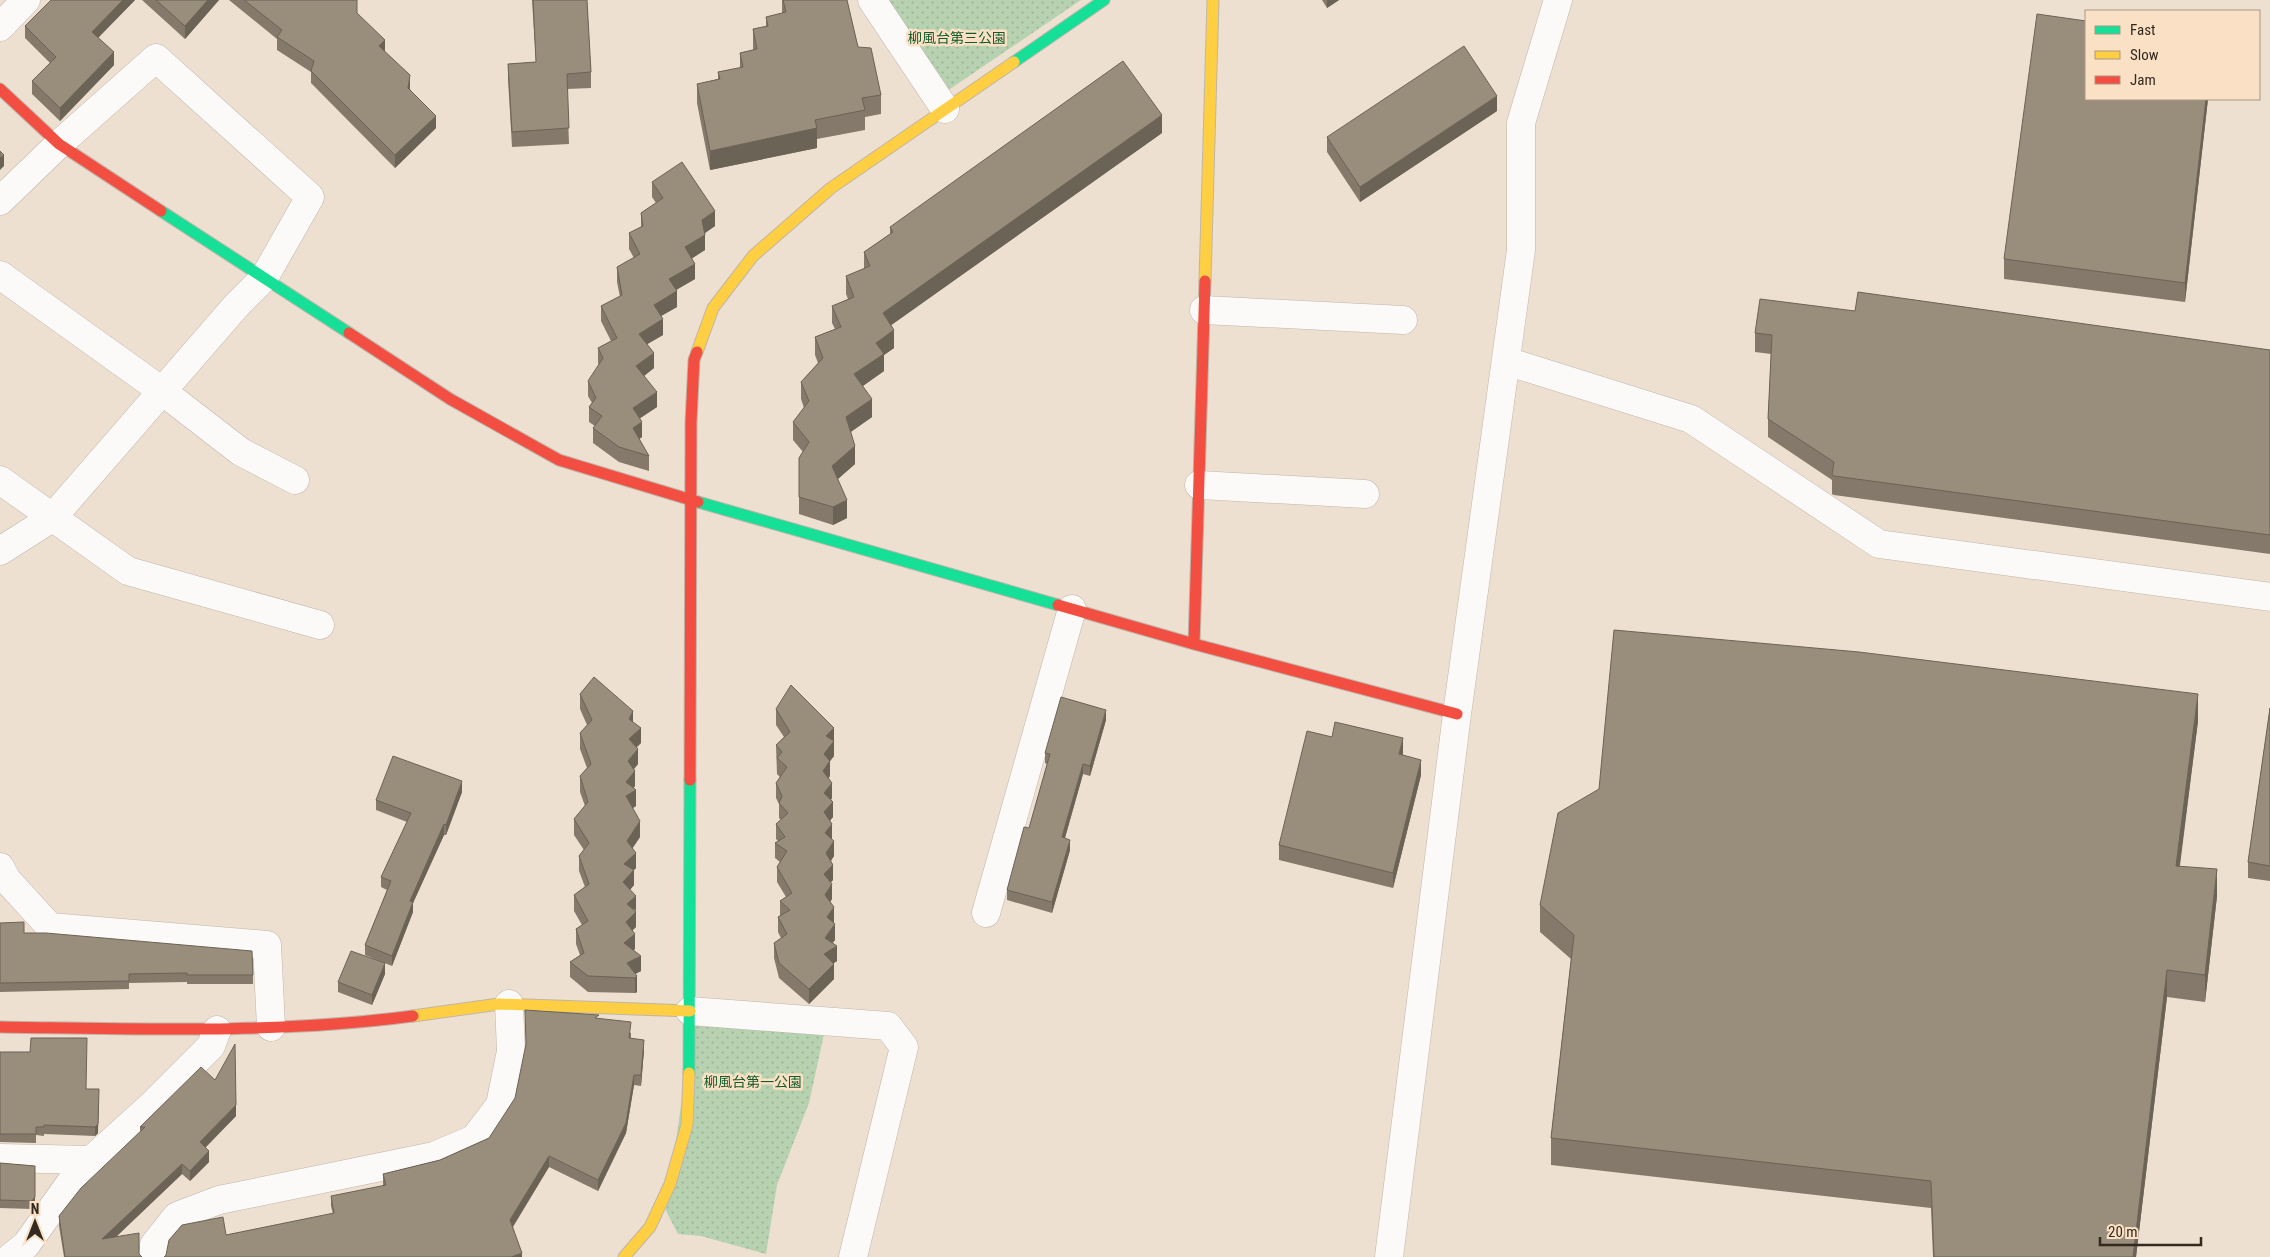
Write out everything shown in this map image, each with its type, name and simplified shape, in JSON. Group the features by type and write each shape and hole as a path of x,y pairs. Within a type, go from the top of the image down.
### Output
{"street":[{"path":"0,27 26,0"},
{"path":"872,0 946,110"},
{"path":"624,1257 650,1227 670,1184 687,1125 690,1011 694,360 713,308 753,256 831,188 1104,0"},
{"path":"1194,644 1213,0"},
{"path":"1389,1257 1457,714 1521,250 1522,123 1558,0"},
{"path":"0,201 59,144 156,58 310,197 264,278 236,306 53,516 0,551"},
{"path":"0,89 59,144 450,399 559,460 1194,644 1457,714"},
{"path":"0,276 162,391 241,452 296,480"},
{"path":"1204,310 1403,320"},
{"path":"1506,361 1691,420 1879,544 2270,597"},
{"path":"0,480 53,516 128,572 320,625"},
{"path":"1198,485 1365,494"},
{"path":"986,913 1072,609"},
{"path":"2,876 50,927 267,945 271,1027"},
{"path":"153,1257 154,1245 177,1216 219,1200 434,1156 474,1139 500,1105 511,1051 509,1004"},
{"path":"0,1027 217,1030 359,1023 509,1004 690,1011 888,1026 904,1047 853,1257"},
{"path":"11,1257 26,1245 78,1172 151,1106 211,1046 217,1030"},
{"path":"0,1158 90,1160"}],"green space":[{"name":"柳風台第三公園","path":"884,0 1081,0 947,91"},
{"name":"柳風台第一公園","path":"694,1014 826,1025 809,1103 777,1185 766,1254 701,1236 678,1234 666,1211"}],"building":[{"path":"51,0 123,0 92,32 114,52 60,108 32,81 56,57 25,26"},
{"path":"156,0 208,0 185,26"},
{"path":"244,0 357,0 357,13 385,40 379,46 410,75 408,88 436,116 395,155 311,71 314,61 277,37 282,30"},
{"path":"533,0 587,0 591,72 567,74 569,128 512,132 508,64 536,62"},
{"path":"783,0 847,0 858,47 871,48 881,95 862,98 865,110 815,120 817,128 710,151 697,84 720,79 718,72 743,67 740,53 757,49 753,29 768,26 766,17 786,12"},
{"path":"2037,14 2085,21 2085,100 2206,100 2185,283 2004,259"},
{"path":"1464,46 1497,96 1360,187 1327,137"},
{"path":"1123,61 1162,115 883,313 894,330 876,343 884,354 854,374 872,399 846,417 855,446 832,466 847,500 833,507 799,497 799,458 809,442 793,422 809,401 801,382 823,358 815,337 841,327 832,306 854,297 846,276 870,266 864,252 893,232 890,227"},
{"path":"682,162 715,211 702,220 705,235 685,247 695,264 669,279 677,291 654,305 663,319 639,334 654,353 636,366 657,392 633,408 642,422 633,428 649,456 619,447 593,428 602,416 589,407 596,398 588,381 603,358 598,348 617,338 601,306 622,295 617,267 640,254 629,233 643,226 641,213 663,198 652,182"},
{"path":"1858,292 2270,350 2270,535 1832,475 1834,462 1768,419 1772,335 1755,333 1760,299 1855,311"},
{"path":"1614,630 1859,652 2198,694 2176,866 2217,869 2205,975 2167,970 2133,1257 1934,1257 1931,1181 1551,1138 1574,935 1540,905 1558,813 1599,789"},
{"path":"594,677 633,711 629,719 641,728 629,739 638,749 628,761 635,771 626,782 636,790 626,796 640,821 627,841 636,853 624,864 634,870 623,882 636,896 627,904 636,912 626,922 635,934 624,943 641,956 627,963 637,976 635,978 588,976 570,962 584,953 576,929 588,921 574,895 589,884 579,856 589,843 574,819 588,802 580,776 591,764 580,733 592,720 580,694"},
{"path":"791,685 834,728 826,736 834,741 824,754 830,761 823,771 832,783 824,793 833,802 824,812 832,824 825,833 834,841 826,853 833,865 824,874 832,884 825,895 834,907 827,917 835,924 825,938 837,946 824,954 834,964 809,989 779,963 774,943 787,934 778,917 790,910 780,901 792,893 777,867 787,851 775,843 785,837 776,824 788,813 779,803 782,796 776,783 787,767 777,758 782,752 776,745 790,732 776,709"},
{"path":"1061,697 1106,710 1090,766 1083,764 1062,837 1070,840 1052,902 1007,890 1024,827 1029,828 1050,754 1045,753"},
{"path":"2270,708 2270,866 2248,862"},
{"path":"1335,722 1403,738 1399,754 1421,760 1393,873 1279,845 1307,731 1332,737"},
{"path":"393,756 462,781 446,825 444,824 410,901 413,902 392,956 365,945 391,881 381,877 411,813 376,800"},
{"path":"24,922 24,933 46,933 252,951 253,975 129,974 129,981 0,983 0,923"},
{"path":"351,951 385,963 372,995 338,982"},
{"path":"525,1010 599,1015 595,1018 631,1022 629,1038 644,1040 641,1075 634,1075 626,1123 598,1180 549,1156 510,1220 522,1253 511,1257 164,1257 169,1240 182,1225 223,1217 226,1235 334,1213 331,1196 386,1185 383,1174 440,1160 489,1138 515,1098 526,1044"},
{"path":"31,1038 87,1038 86,1089 99,1089 98,1124 95,1127 44,1125 44,1127 36,1127 36,1134 0,1134 0,1052 30,1052"},
{"path":"235,1044 236,1105 200,1142 209,1151 190,1171 182,1164 102,1239 139,1233 139,1254 142,1257 65,1257 59,1216 81,1188 145,1127 140,1127 201,1067 215,1080"},
{"path":"0,1163 35,1166 35,1197 32,1201 0,1200"}],"traffic: fast":[{"path":"1014,62 1104,0"},
{"path":"161,211 349,333"},
{"path":"698,502 1058,605"},
{"path":"689,1073 690,780"}],"traffic: slow":[{"path":"1205,281 1213,0"},
{"path":"697,352 713,308 753,256 831,188 1014,62"},
{"path":"413,1016 499,1004 690,1011"},
{"path":"624,1257 650,1227 670,1184 687,1125 689,1073"}],"traffic: jam":[{"path":"0,89 59,144 161,211"},
{"path":"1194,644 1205,281"},
{"path":"349,333 450,399 559,460 698,502"},
{"path":"690,780 691,422 694,360 697,352"},
{"path":"1058,605 1194,644 1457,714"},
{"path":"0,1027 259,1028 362,1022 413,1016"}]}
